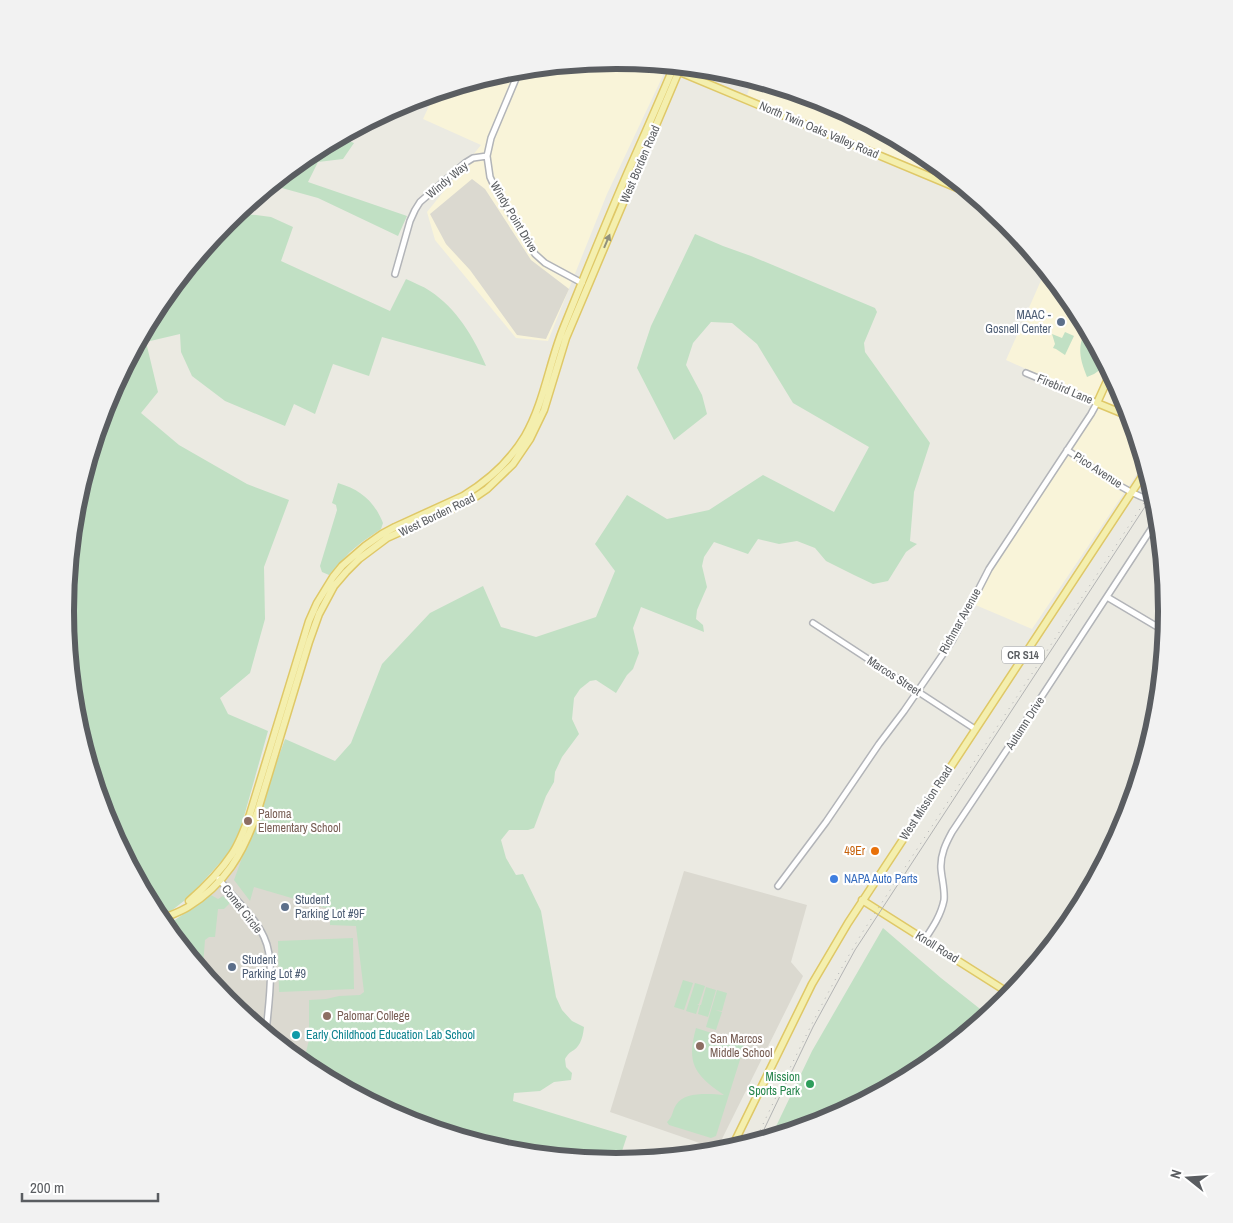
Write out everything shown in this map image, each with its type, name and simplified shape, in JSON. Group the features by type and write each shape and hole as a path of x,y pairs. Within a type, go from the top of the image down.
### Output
{"main road":[{"name":"West Borden Road","path":"218,878 235,849 250,814 302,640 313,610 342,566 355,554 374,539 395,527 463,496 482,484 506,462 525,436 539,407 557,345 582,283 627,174 675,72"},
{"name":"West Borden Road","path":"167,916 179,910 218,878 243,848 257,813 309,642 319,614 334,586 359,559 387,538 457,507 487,489 513,464 530,439 544,410 566,338 675,72"},
{"name":"North Twin Oaks Valley Road","path":"690,73 953,186"},
{"name":"Richmar Avenue","path":"1097,403 1107,380"},
{"name":"Firebird Lane","path":"1097,403 1121,413"},
{"name":"West Mission Road","path":"735,1141 812,984 862,900 1142,476"},
{"name":"Knoll Road","path":"862,900 1005,990"}],"street":[{"path":"487,156 491,138 517,78"},
{"name":"Windy Point Drive","path":"487,156 490,177 496,190 535,254 544,262 582,283"},
{"name":"Windy Way","path":"395,274 410,221 420,202 465,163 473,158 487,156"},
{"name":"Firebird Lane","path":"1026,374 1097,403"},
{"name":"Richmar Avenue","path":"778,886 826,822 952,641 989,569 1097,403"},
{"name":"Pico Avenue","path":"1067,450 1131,492 1147,499"},
{"name":"Autumn Drive","path":"925,939 939,916 944,900 941,868 945,844 1153,527"},
{"path":"1107,597 1159,628"},
{"name":"Marcos Street","path":"813,623 975,729"},
{"name":"Comet Circle","path":"218,878 254,922 264,937 269,952 271,969 267,1026"}],"shaded area":[{"path":"581,70 665,71 607,194 548,341 516,338 435,240 427,212 481,145 423,119 431,102 476,87 511,79"},
{"path":"751,86 824,110 888,141 941,177 747,95"},
{"path":"472,179 485,189 531,260 569,289 546,339 517,335 470,270 446,244 430,214"},
{"path":"1043,276 1087,340 1103,371 1118,404 1140,469 1032,629 966,601 1102,403 1006,360"},
{"name":"Palomar College","path":"236,854 442,924 506,1143 442,1125 376,1098 345,1082 315,1063 259,1020 208,969 183,938 204,892"},
{"name":"San Marcos Middle School","path":"684,871 807,905 791,962 803,976 719,1144 709,1146 610,1112"}],"green space":[{"path":"347,140 354,143 343,159 318,162 308,182 407,216 398,236 318,198 279,187 315,160"},
{"path":"247,214 256,215 271,217 293,227 281,261 390,311 406,279 427,289 448,306 463,324 476,344 486,366 382,337 369,376 333,364 315,414 294,404 285,426 225,401 192,376 181,352 180,334 146,342 158,392 141,413 179,445 247,484 289,500 264,567 265,619 250,673 220,698 228,714 268,731 241,827 229,853 189,897 171,911 165,913 146,883 130,852 115,819 92,752 78,682 75,647 75,576 78,541 92,471 103,437 115,404 146,340 165,310 208,254"},
{"path":"695,234 875,308 877,312 864,343 865,352 930,443 914,492 910,541 917,544 906,552 888,581 873,584 826,561 815,548 797,541 779,544 758,539 748,554 714,542 704,557 702,566 707,587 697,610 696,619 703,625 704,632 641,607 633,628 639,653 633,669 616,693 596,680 590,681 580,689 574,698 572,719 579,734 562,757 555,772 554,782 546,796 534,828 528,830 509,830 501,840 506,858 516,875 523,874 541,911 556,997 562,1010 572,1021 584,1027 584,1030 578,1046 565,1059 566,1067 572,1073 571,1080 554,1082 540,1091 514,1093 513,1101 627,1136 621,1154 546,1150 476,1136 409,1113 345,1082 305,1056 309,1040 309,1000 360,995 364,992 356,926 330,925 330,920 341,920 341,913 329,914 329,909 254,887 250,901 234,880 285,739 335,761 351,743 382,664 430,613 483,586 501,627 536,637 596,617 615,571 595,544 627,495 667,519 709,510 763,475 834,512 869,447 793,403 757,344 732,323 711,322 693,343 686,365 702,395 707,414 674,440 637,368 651,326"},
{"path":"1065,332 1074,336 1065,355 1053,348 1055,344 1052,334 1062,338"},
{"path":"1084,335 1102,369 1087,377 1080,352"},
{"path":"338,483 366,497 375,508 383,523 381,529 350,552 329,575 322,572 320,566 337,510 336,505 332,503"},
{"path":"211,895 218,899 223,896 230,903 224,909 218,909 215,937 209,937 205,940 203,963 171,921"},
{"path":"883,928 983,1011 947,1042 888,1082 824,1113 774,1130 812,1051"},
{"path":"353,938 354,989 279,992 278,941"},
{"path":"683,980 693,983 684,1010 674,1007"},
{"path":"695,983 705,986 699,1004 697,1004 699,1005 696,1014 686,1011"},
{"path":"706,987 716,990 708,1017 698,1014"},
{"path":"717,990 727,993 722,1011 715,1010 722,1012 716,1030 706,1027"},
{"path":"696,1028 743,1043 744,1047 716,1136 711,1138 669,1125 667,1122 676,1105 685,1097 698,1094 724,1095 706,1081 695,1068 692,1051"}],"tram line":[{"path":"762,1135 813,1027 855,950 1148,502"}],"railway":[{"path":"757,1136 792,1063 862,933 1147,498"}],"place":[{"name":"MAAC - Gosnell Center","path":"1061,322"},
{"name":"Paloma Elementary School","path":"248,821"},
{"name":"49Er","path":"875,851"},
{"name":"NAPA Auto Parts","path":"834,879"},
{"name":"Student Parking Lot #9F","path":"285,907"},
{"name":"Student Parking Lot #9","path":"232,967"},
{"name":"Palomar College","path":"327,1016"},
{"name":"Early Childhood Education Lab School","path":"296,1035"},
{"name":"San Marcos Middle School","path":"700,1046"},
{"name":"Mission Sports Park","path":"810,1084"}]}
